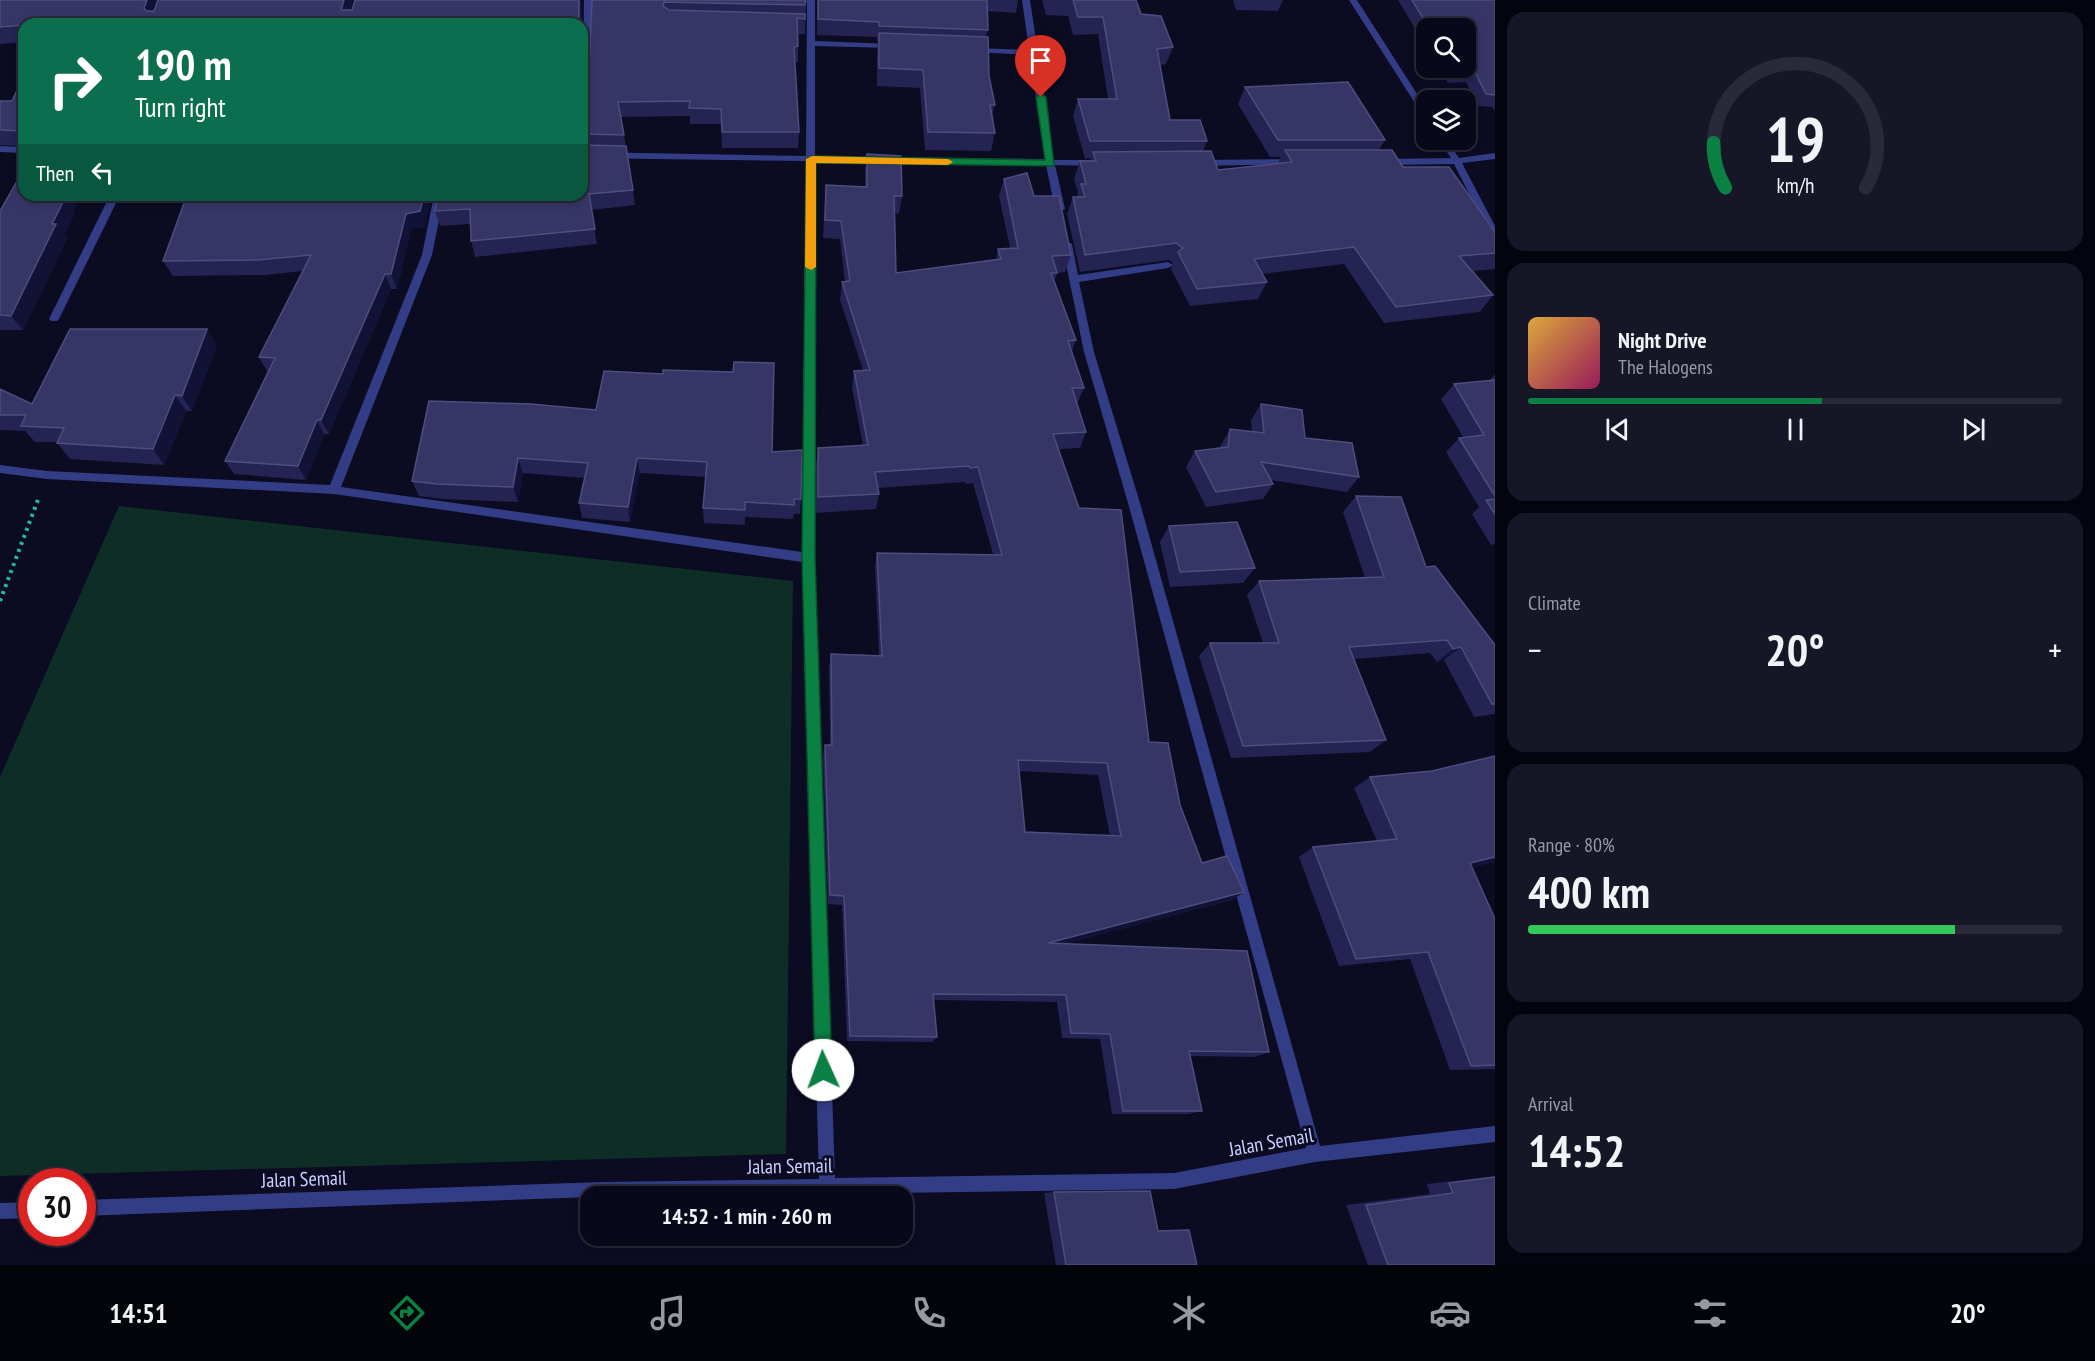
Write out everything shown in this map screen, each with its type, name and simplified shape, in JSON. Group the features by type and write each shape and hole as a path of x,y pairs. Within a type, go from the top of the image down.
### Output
{"street":[{"path":"587,18 588,0"},
{"path":"810,0 812,159 808,558 827,1186"},
{"path":"1026,0 1050,164 1089,352 1140,526 1315,1154"},
{"path":"1353,0 1416,98"},
{"path":"798,24 809,25"},
{"path":"811,43 905,47"},
{"path":"964,50 1035,53"},
{"path":"0,149 18,150"},
{"path":"1450,150 1495,234"},
{"path":"588,155 1050,164 1110,163"},
{"path":"1373,162 1457,161 1495,156"},
{"path":"1194,163 1302,162"},
{"path":"54,318 112,201"},
{"path":"334,490 427,255 438,201"},
{"path":"1074,279 1168,265"},
{"path":"0,469 47,475 334,490 808,558"},
{"name":"Jalan Semail","path":"827,1186 1174,1181 1315,1154 1495,1134"},
{"name":"Jalan Semail","path":"96,1208 580,1191"},
{"path":"0,1211 18,1210"}],"path":[{"path":"0,601 47,475"}],"green space":[{"path":"119,506 793,581 786,1154 96,1173 96,1168 18,1168 18,1175 0,1176 0,777"}],"building":[{"path":"0,0 147,0 144,8 146,11 154,11 158,0 344,0 341,10 352,10 355,0 579,0 579,18 18,18 18,26 0,27"},
{"path":"592,0 806,0 805,5 664,2 663,6 669,10 805,14 805,19 797,18 798,46 794,47 799,132 722,132 721,109 689,108 690,101 618,102 624,135 588,134"},
{"path":"818,0 987,0 988,30 879,26 879,22 818,19"},
{"path":"1073,0 1136,0 1141,14 1161,16 1173,47 1157,49 1170,120 1200,120 1207,141 1090,141 1078,99 1117,99 1103,17 1078,17"},
{"path":"1412,0 1495,0 1495,95 1486,94 1476,74 1476,18 1423,18"},
{"path":"879,33 988,37 989,76 995,105 990,105 995,133 928,132 923,70 879,68"},
{"path":"1348,82 1385,140 1278,140 1245,87"},
{"path":"18,88 18,131 0,130 0,101 12,101"},
{"path":"588,145 626,146 633,190 589,194 595,229 471,241 470,209 435,211 438,201 588,201"},
{"path":"1285,150 1392,150 1403,167 1449,167 1495,232 1495,253 1459,256 1493,295 1396,307 1354,247 1254,259 1267,282 1197,289 1178,252 1183,248 1176,243 1085,255 1073,197 1085,197 1081,184 1086,184 1080,161 1096,161 1093,152 1211,151 1218,170 1292,162"},
{"path":"867,154 901,156 902,196 894,196 896,273 1001,259 998,249 1018,248 1004,179 1027,173 1034,196 1059,196 1071,255 1052,256 1057,273 1051,273 1076,340 1068,341 1084,388 1072,388 1086,432 1053,434 1079,508 1121,510 1149,742 1168,743 1180,805 1202,863 1227,856 1244,892 1048,943 1247,951 1269,1052 1189,1051 1202,1111 1123,1111 1110,1034 1071,1033 1066,995 933,994 937,1037 850,1036 844,896 830,895 825,745 832,745 831,654 882,656 877,553 1002,555 978,467 875,472 879,494 818,497 818,448 868,445 854,371 870,370 842,282 850,281 841,221 825,220 826,185 867,187","holes":["1018,760 1107,763 1121,836 1025,832"]},
{"path":"18,180 18,201 64,201 52,224 56,224 11,316 0,315 0,211"},
{"path":"185,201 422,201 420,211 406,214 391,274 385,274 321,420 317,420 298,466 225,461 275,358 259,357 311,255 257,260 163,261"},
{"path":"70,329 207,329 182,396 175,395 153,449 57,443 64,428 21,426 26,415 0,415 0,389 32,404"},
{"path":"734,362 774,363 772,452 802,450 801,499 794,499 794,505 745,502 745,510 703,508 707,462 637,458 628,507 579,503 588,463 518,458 513,487 412,481 429,401 531,404 596,410 604,371 663,374 663,370 733,372"},
{"path":"1495,380 1495,496 1459,438 1484,435 1454,384"},
{"path":"1261,404 1302,410 1305,438 1352,443 1359,477 1261,462 1273,484 1216,492 1195,451 1228,447 1230,429 1264,433"},
{"path":"1356,496 1401,497 1426,567 1435,566 1495,645 1495,704 1492,704 1461,647 1453,649 1447,640 1349,647 1386,740 1243,746 1210,643 1279,643 1259,581 1384,577"},
{"path":"1495,499 1495,514 1486,500"},
{"path":"1237,522 1255,568 1180,572 1169,526"},
{"path":"1495,756 1495,857 1470,863 1495,919 1495,1065 1471,1066 1428,952 1356,959 1313,847 1397,839 1370,777 1432,771"},
{"path":"1495,1177 1495,1265 1388,1265 1366,1205 1453,1193 1449,1183"},
{"path":"1150,1191 1158,1231 1189,1230 1197,1265 1066,1265 1054,1192"}],"slow traffic":[{"path":"811,267 812,159 948,162"}],"route":[{"path":"823,1070 808,558 812,159 1050,164 1041,97"}]}
